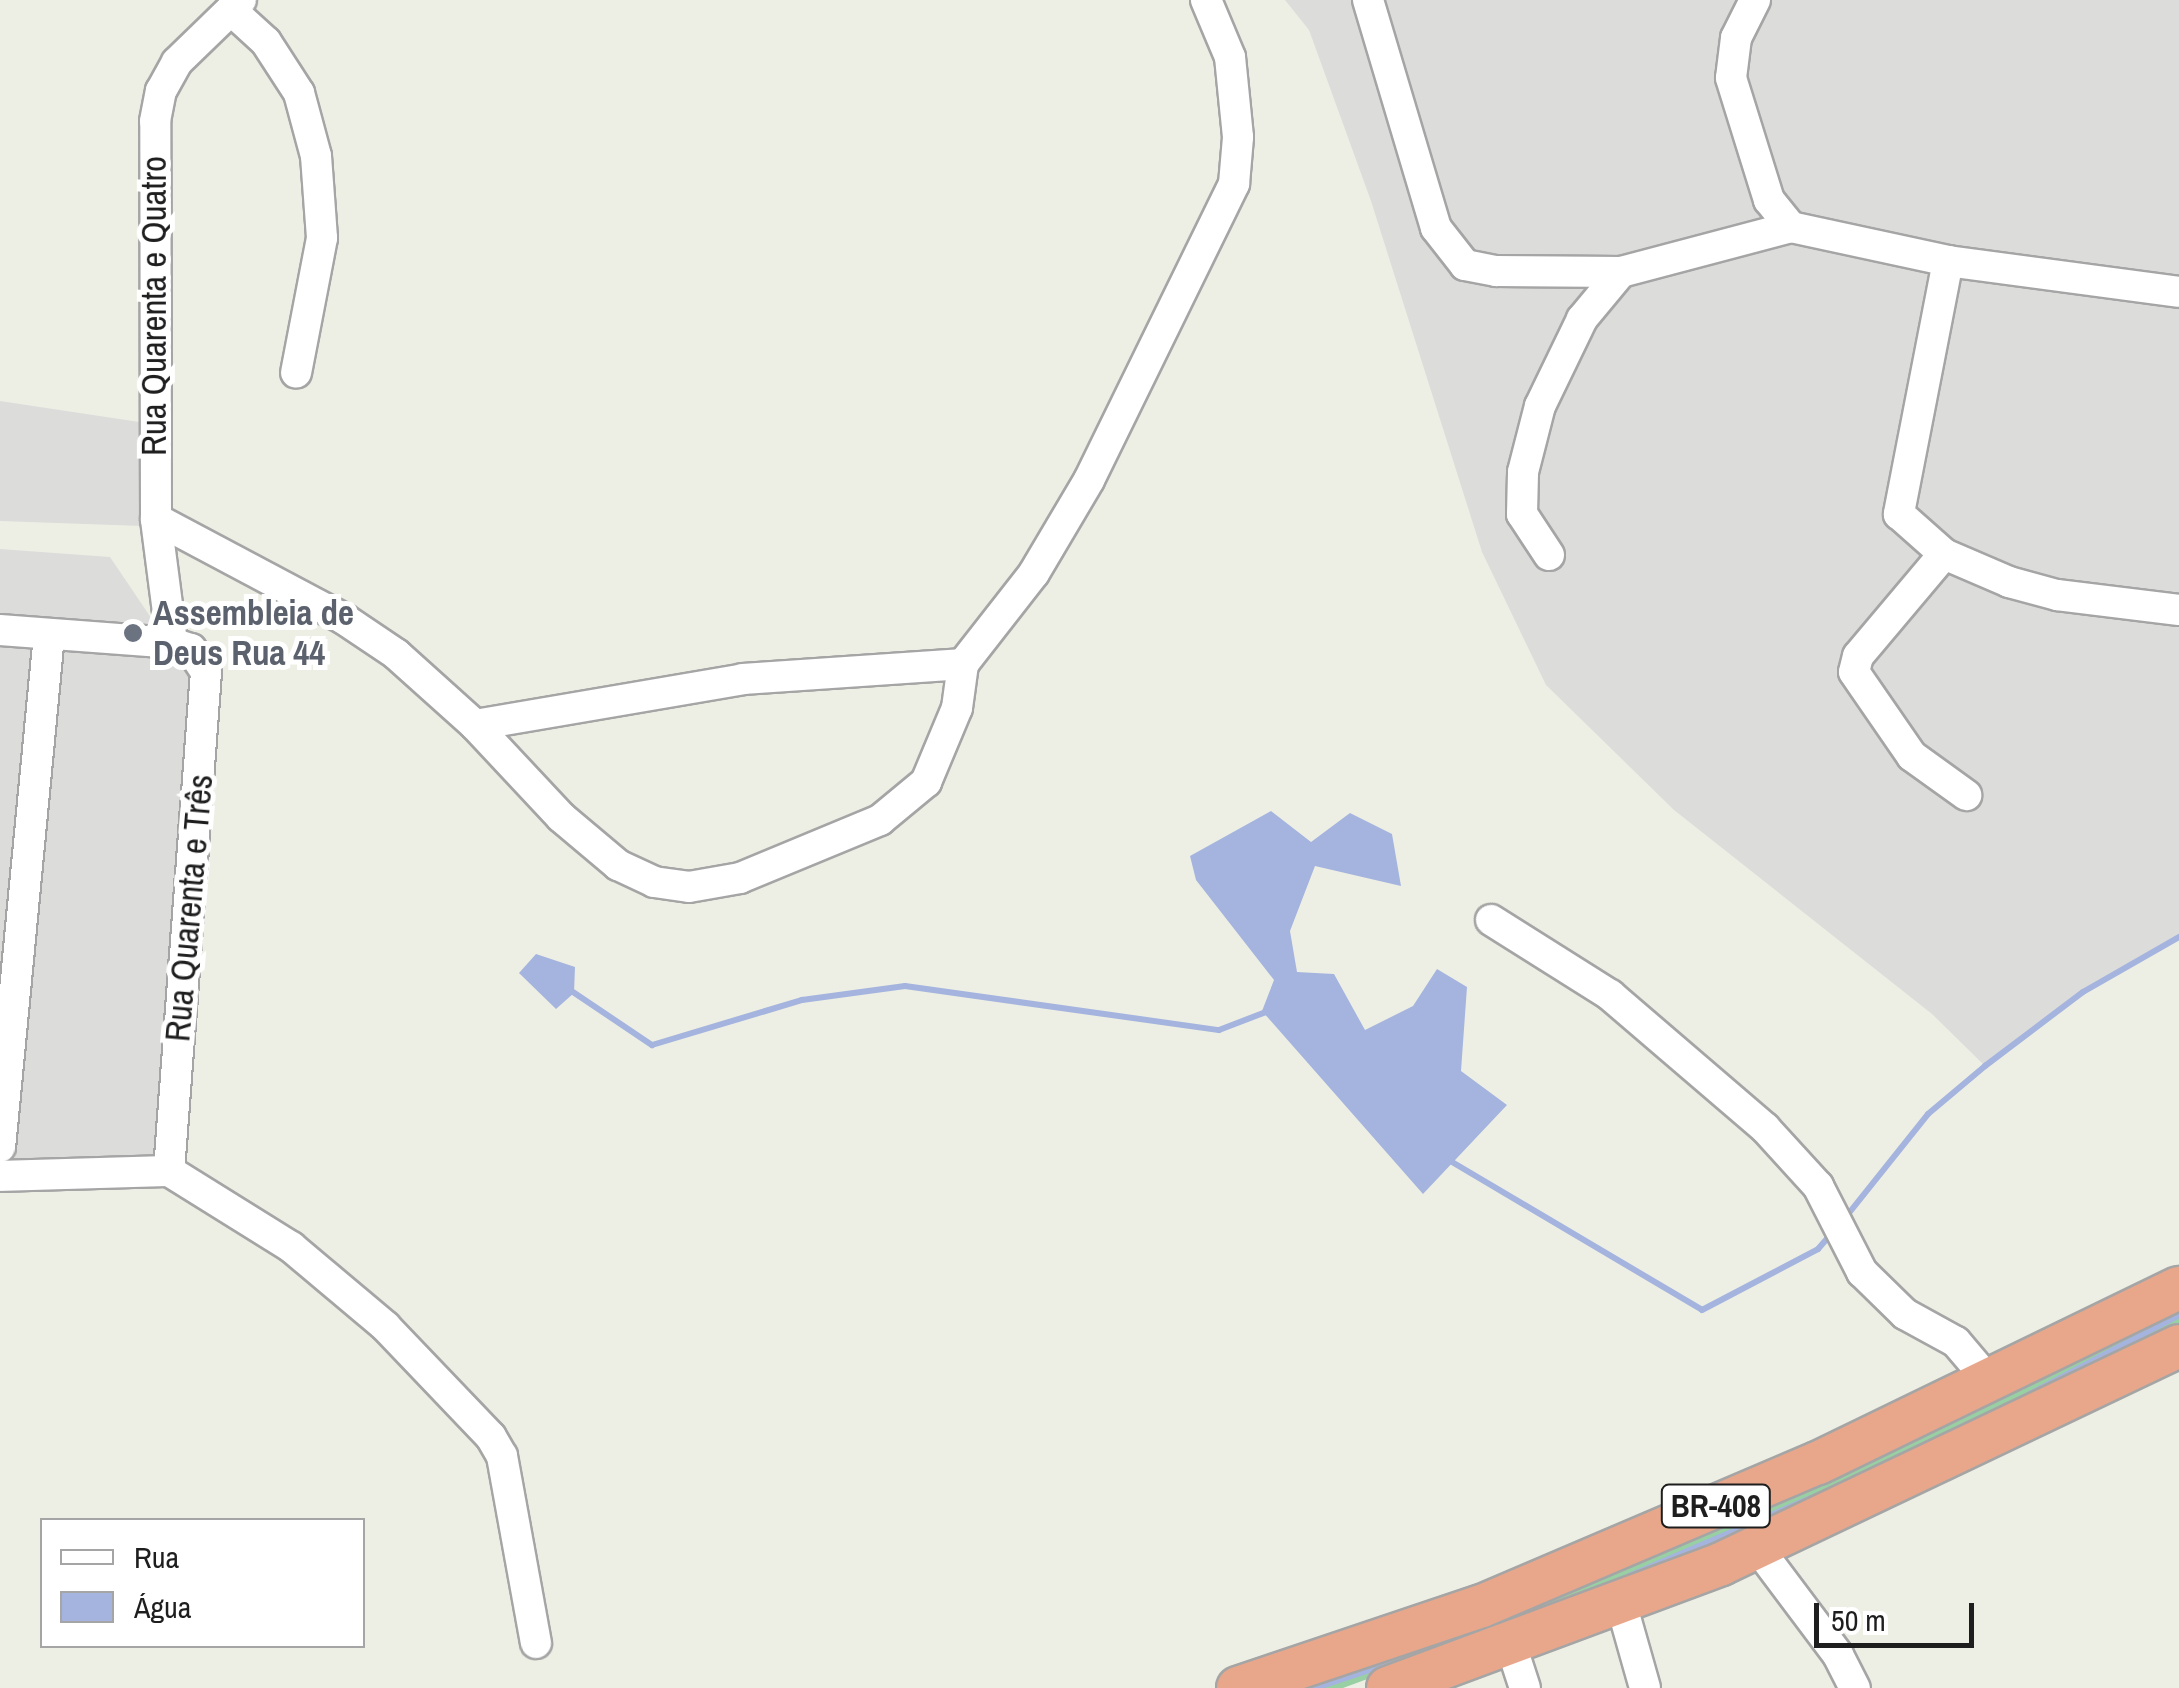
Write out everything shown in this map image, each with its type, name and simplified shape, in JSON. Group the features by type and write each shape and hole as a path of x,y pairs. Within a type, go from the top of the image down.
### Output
{"highway":[{"name":"BR-408","path":"1238,1688 1482,1606 1990,1382 2179,1288"},
{"name":"BR-408","path":"1388,1688 1511,1645 1757,1547 2179,1346"},
{"path":"1955,1456 2034,1436 2179,1364"}],"street":[{"path":"156,518 344,619 396,654 475,725 561,817 618,865 654,882 689,887 740,878 810,854 880,820 926,782 958,708 963,664 1034,573 1089,480 1234,184 1238,137 1230,57 1206,0"},
{"path":"1368,0 1406,139 1451,254 1465,265 1496,272 1620,272 1791,226 1948,262 2179,292"},
{"path":"1755,0 1736,38 1731,78 1769,200 1791,226"},
{"path":"236,5 299,92 316,156 322,238 296,373"},
{"name":"Rua Quarenta e Quatro","path":"182,646 156,518 156,122 177,62 236,5"},
{"path":"1948,262 1923,411 1898,495 1908,525 1944,554 2058,595 2179,610"},
{"path":"1549,555 1522,514 1523,472 1540,406 1582,319 1620,272"},
{"path":"1944,554 1858,656 1854,672 1912,756 1966,795"},
{"path":"0,630 182,646"},
{"path":"0,1147 49,635"},
{"name":"Rua Quarenta e Três","path":"168,1171 206,699 206,672 182,646"},
{"path":"475,725 726,681 963,664"},
{"path":"1491,920 1624,1007 1765,1128 1818,1186 1862,1272 1885,1296 1956,1342 1990,1382"},
{"path":"0,1176 168,1171 291,1248 385,1326 492,1437 510,1484 536,1644"},
{"path":"1757,1547 1838,1655 1855,1688"},
{"path":"1622,1602 1645,1688"},
{"path":"1511,1645 1525,1688"}],"shaded area":[{"path":"1285,0 2179,0 2179,937 2083,992 1985,1066 1932,1014 1674,810 1546,685 1482,552 1371,201 1309,30"},
{"path":"0,401 146,423 142,526 0,521"},
{"path":"0,549 110,557 162,634 0,618"},
{"path":"0,640 36,644 0,1057"},
{"path":"59,643 168,648 200,666 152,1166 20,1168 15,1158"}],"green space":[{"path":"2179,1306 2179,1327 1768,1531 1343,1688 1273,1688 1766,1506 1966,1416"}],"water":[{"path":"1271,811 1311,842 1350,813 1392,834 1401,886 1315,866 1290,931 1297,972 1334,974 1365,1030 1413,1006 1437,969 1467,987 1461,1071 1507,1105 1423,1194 1262,1011 1274,980 1196,880 1190,856"},
{"path":"536,954 575,967 574,993 556,1009 519,973"}],"waterway":[{"path":"1845,1218 1928,1114 1985,1066 2083,992 2179,937"},
{"path":"570,990 652,1045 802,1000 905,986 1219,1030 1266,1012"},
{"path":"1447,1159 1702,1310 1818,1249 1830,1235"},
{"path":"2030,1394 2179,1315"},
{"path":"1629,1576 1811,1498"},
{"path":"1315,1688 1430,1650"}],"place":[{"name":"Assembleia de Deus Rua 44","path":"133,633"}]}
